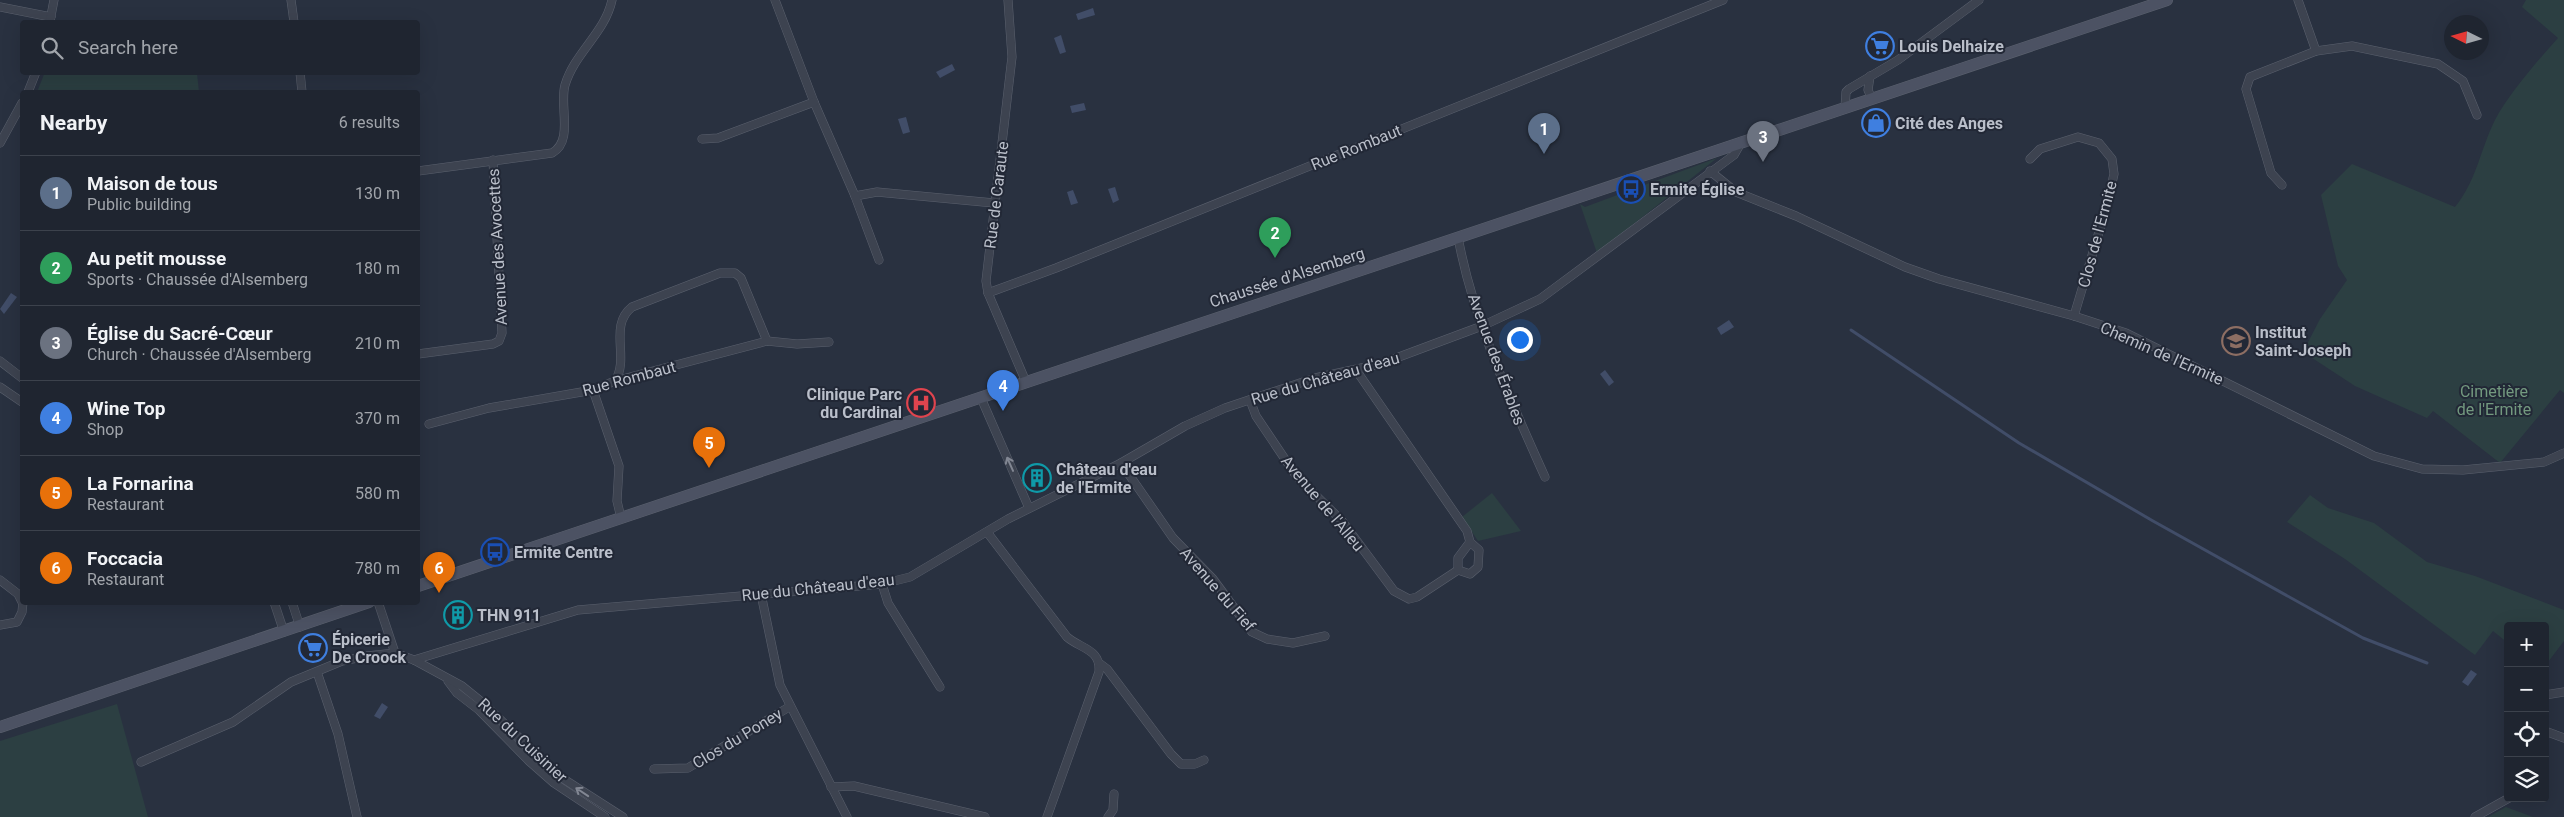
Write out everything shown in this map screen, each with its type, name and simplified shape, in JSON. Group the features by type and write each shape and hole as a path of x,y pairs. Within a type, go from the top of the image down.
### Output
{"main road":[{"name":"Chaussée d'Alsemberg","path":"420,585 2167,0"},
{"path":"0,727 361,605"}],"street":[{"path":"0,7 50,20 54,0"},
{"path":"294,20 291,0 295,0"},
{"path":"420,171 552,154 562,146 564,140 563,96 566,84 579,56 603,25 612,0"},
{"path":"775,0 814,102 856,196 879,260"},
{"name":"Rue de Caraute","path":"1008,0 1012,57 986,281 988,293 1026,382"},
{"name":"Rue Rombaut","path":"988,293 1056,268 1723,0"},
{"path":"1845,108 1846,92 1898,60 1979,0"},
{"path":"2298,0 2316,51"},
{"path":"2282,185 2271,173 2246,89 2250,77 2316,51 2352,46 2438,64 2463,81 2477,115"},
{"path":"29,90 35,75"},
{"path":"300,75 302,90"},
{"path":"1870,76 1868,90 1872,98"},
{"path":"702,138 718,138 814,102"},
{"path":"0,143 20,107"},
{"name":"Clos de l'Ermite","path":"2030,159 2040,148 2078,137 2098,143 2112,159 2114,174 2107,205 2074,316"},
{"name":"Rue du Château d'eau","path":"414,660 578,610 882,584 910,576 1029,508 1121,463 1185,426 1224,408 1315,378 1380,364 1482,326 1540,299 1562,285 1710,171 1734,155 1740,148 1742,141"},
{"name":"Avenue des Avocettes","path":"420,354 494,344 499,341 502,333 493,160"},
{"name":"Chemin de l'Ermite","path":"1710,171 1736,192 1796,216 1905,266 1939,279 2074,316 2126,333 2374,456 2397,464 2422,469 2463,470 2544,462 2564,453"},
{"path":"856,196 877,192 994,203"},
{"name":"Avenue des Érables","path":"1458,237 1482,326 1518,417 1545,477"},
{"path":"615,381 621,373 620,330 621,320 626,312 632,307 720,272 735,273 741,278 768,341"},
{"name":"Rue Rombaut","path":"429,424 490,408 593,390 615,381 768,341 797,344 829,342"},
{"path":"0,361 20,376"},
{"name":"Avenue de l'Alleu","path":"1250,400 1256,416 1297,477 1342,521 1394,591 1409,599 1417,597 1458,570 1470,574 1478,567 1479,550 1470,542 1467,531 1356,370"},
{"path":"0,386 20,401"},
{"path":"593,390 618,466 617,502 621,518"},
{"path":"981,398 1029,508"},
{"name":"Avenue du Fief","path":"1121,463 1173,538 1213,579 1252,632 1267,639 1293,643 1325,636"},
{"path":"987,532 1067,637 1076,644 1092,650 1099,663 1100,672 1047,817"},
{"path":"1458,570 1458,558 1470,542"},
{"path":"0,580 20,597"},
{"path":"882,584 888,603 940,688"},
{"path":"761,594 780,685 789,707 847,817"},
{"path":"0,625 17,622 22,612 23,605"},
{"path":"275,605 284,632"},
{"path":"293,605 300,627"},
{"path":"141,762 233,722 291,682 342,661 395,653 379,605"},
{"name":"Rue du Cuisinier","path":"395,653 414,660 447,680 462,686 483,703 559,776 623,817"},
{"path":"1099,663 1108,669 1171,754 1181,764 1195,764 1204,760"},
{"path":"317,672 338,734 357,817"},
{"name":"Rue du Cuisinier","path":"447,680 457,693 478,710 554,783 605,817"},
{"path":"2549,694 2564,692"},
{"name":"Clos du Poney","path":"654,770 688,768 789,707"},
{"path":"2549,735 2564,738"},
{"path":"832,787 854,786 985,817"},
{"path":"1108,817 1113,810 1114,794"},
{"path":"2476,817 2504,801"}],"green space":[{"name":"Cimetière de l'Ermite","path":"2526,0 2564,0 2564,393 2560,390 2500,463 2433,411 2427,418 2355,386 2303,352 2320,319 2347,280 2338,266 2321,195 2352,164 2455,207 2478,165 2490,131 2501,110 2524,78 2558,38 2522,7"},
{"path":"44,75 197,75 199,90 38,90"},
{"path":"1717,158 1597,253 1580,204 1585,207"},
{"path":"1492,493 1521,531 1478,541 1462,517"},
{"path":"2310,495 2328,508 2374,523 2427,562 2475,576 2564,610 2564,641 2549,661 2549,622 2504,622 2504,640 2493,631 2475,655 2345,559 2287,522"},
{"path":"117,704 148,817 0,817 0,741"},
{"path":"2506,807 2533,817 2488,817"}],"water":[{"path":"1093,8 1095,15 1078,20 1076,14"},
{"path":"1061,35 1066,52 1060,54 1054,38"},
{"path":"952,64 955,70 940,78 936,72"},
{"path":"1084,103 1086,110 1072,113 1070,106"},
{"path":"906,117 910,132 903,134 898,119"},
{"path":"1115,187 1119,200 1113,203 1108,189"},
{"path":"1073,190 1078,203 1071,205 1067,192"},
{"path":"11,293 17,297 4,314 0,309"},
{"path":"1729,320 1734,327 1721,335 1717,328"},
{"path":"1605,370 1614,382 1609,386 1600,374"},
{"path":"2471,670 2477,674 2468,686 2462,682"},
{"path":"382,703 388,707 380,719 374,716"}],"waterway":[{"path":"1851,330 2019,443 2153,521 2363,638 2427,663"}],"place":[{"name":"Louis Delhaize","path":"1880,46"},
{"name":"Cité des Anges","path":"1876,123"},
{"name":"Maison de tous","path":"1544,154"},
{"name":"Église du Sacré-Cœur","path":"1763,162"},
{"name":"Ermite Église","path":"1631,189"},
{"name":"Au petit mousse","path":"1275,258"},
{"name":"Institut Saint-Joseph","path":"2236,341"},
{"name":"Clinique Parc du Cardinal","path":"921,403"},
{"name":"Wine Top","path":"1003,411"},
{"name":"La Fornarina","path":"709,468"},
{"name":"Château d'eau de l'Ermite","path":"1037,478"},
{"name":"Ermite Centre","path":"495,552"},
{"name":"Foccacia","path":"439,593"},
{"name":"THN 911","path":"458,615"},
{"name":"Épicerie De Croock","path":"313,648"}]}
